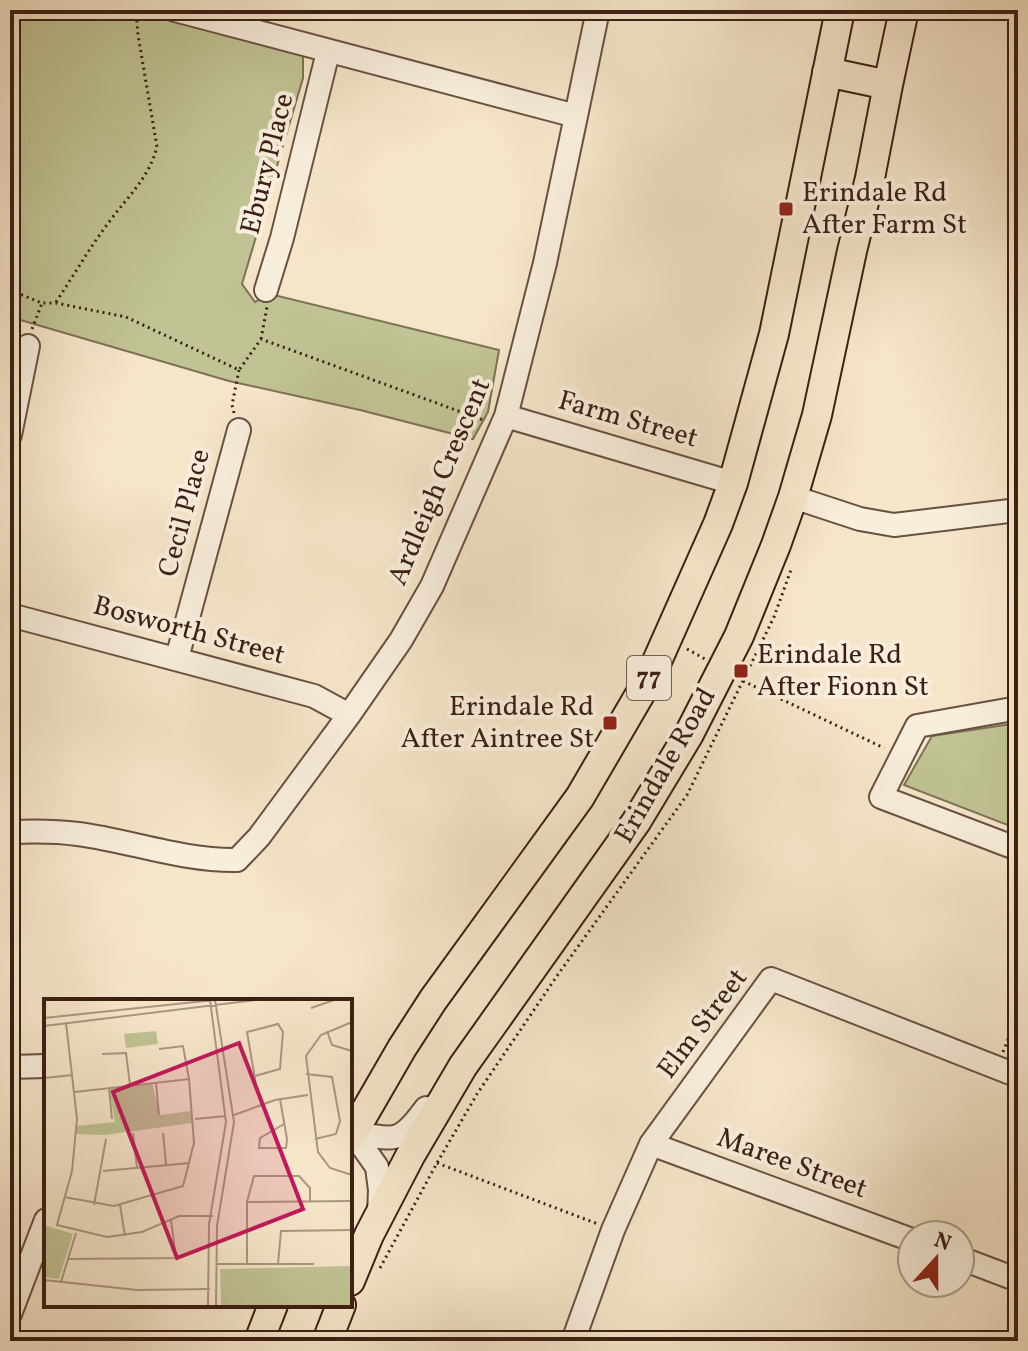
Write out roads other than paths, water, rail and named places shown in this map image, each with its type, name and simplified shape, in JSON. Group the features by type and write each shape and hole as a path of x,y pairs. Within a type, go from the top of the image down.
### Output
{"main road":[{"name":"Erindale Road","path":"352,1132 417,1024 580,797 635,704 718,524 733,483 774,334 840,10"},
{"name":"Erindale Road","path":"352,1276 410,1156 463,1066 636,822 689,734 739,636 793,497 817,415 904,10"},
{"path":"827,72 888,85"},
{"path":"259,1341 272,1307"},
{"path":"327,1341 340,1307"}],"street":[{"path":"175,10 576,116"},
{"name":"Ardleigh Crescent","path":"10,832 78,834 209,861 237,860 259,837 349,715 401,640 432,586 504,421 545,263 598,10"},
{"name":"Ebury Place","path":"266,290 328,52"},
{"path":"10,435 28,346"},
{"name":"Farm Street","path":"504,421 733,483"},
{"name":"Cecil Place","path":"177,658 239,430"},
{"path":"793,497 860,519 894,525 1018,510"},
{"name":"Bosworth Street","path":"10,615 314,696 349,715"},
{"path":"1018,708 917,726 881,797 1018,849"},
{"name":"Elm Street","path":"573,1341 613,1230 651,1144 771,979 1008,1072"},
{"path":"10,1067 44,1066"},
{"path":"352,1134 402,1136 426,1108 447,1094"},
{"path":"352,1135 377,1167 379,1215"},
{"name":"Maree Street","path":"651,1144 896,1234"},
{"path":"10,1314 44,1225"},
{"path":"976,1264 1018,1280"}],"place":[{"name":"Erindale Rd After Farm St","path":"786,209"},
{"name":"Erindale Rd After Fionn St","path":"741,671"},
{"name":"Erindale Rd After Aintree St","path":"610,723"}]}
